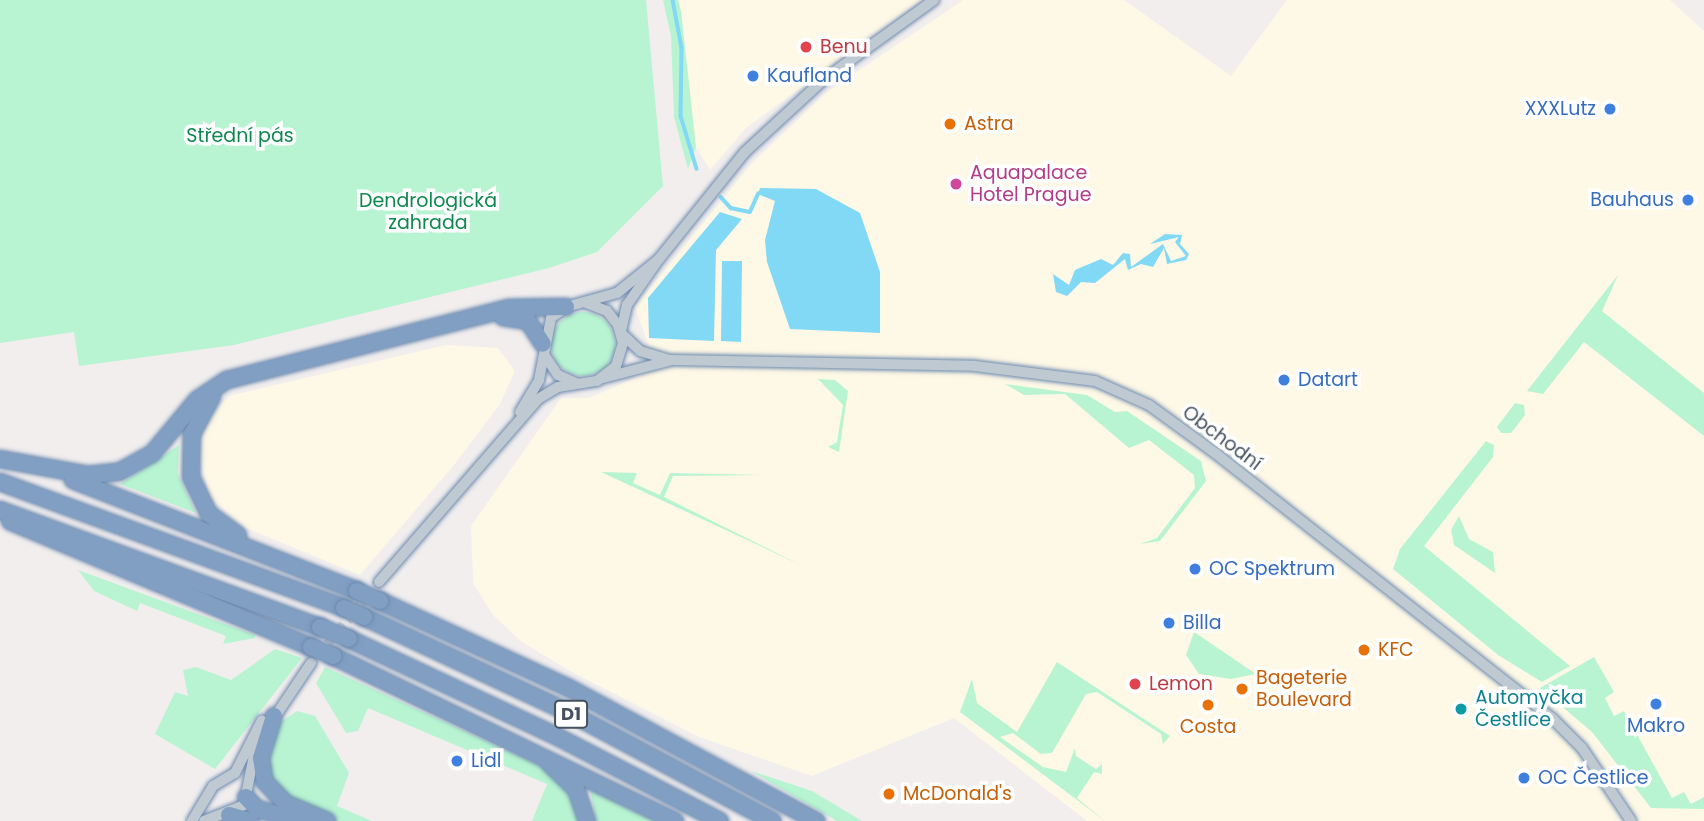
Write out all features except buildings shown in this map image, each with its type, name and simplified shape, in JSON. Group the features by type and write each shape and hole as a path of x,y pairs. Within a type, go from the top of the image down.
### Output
{"highway":[{"path":"0,459 88,475 125,470 157,449 207,392 242,375 518,307 566,307"},
{"path":"453,325 519,316 533,325 543,347"},
{"path":"242,375 213,395 197,419 189,446 191,477 219,522 288,562"},
{"path":"0,459 100,489 380,601 650,729 816,821"},
{"name":"D1","path":"0,482 230,564 344,608 566,711 772,821"},
{"name":"D1","path":"0,510 220,587 349,639 554,734 720,821"},
{"path":"0,515 333,656 516,740 675,821"},
{"path":"274,716 261,758 265,782 285,803 327,821"},
{"path":"516,740 571,782 587,821"},
{"path":"245,795 257,809 302,821"},
{"path":"226,815 250,821"}],"street":[{"path":"380,582 515,421 545,393 603,378 619,360 627,305 659,259 745,152 792,106 934,0"},
{"path":"515,421 539,380 548,323 566,307 617,293 659,259"},
{"path":"586,303 607,311 621,332"},
{"name":"Obchodní","path":"621,332 633,347 672,360"},
{"path":"543,347 558,375 580,383"},
{"name":"Obchodní","path":"603,378 672,360 1039,369 1095,380 1149,405 1552,719 1582,748 1630,821"},
{"path":"192,821 210,795 225,779 235,773 264,717 311,663 256,745 241,809 204,821"},
{"path":"225,779 245,795"},
{"path":"210,795 226,815"}],"shaded area":[{"path":"678,0 922,0 746,128 710,170 696,147 689,115"},
{"path":"963,0 1124,0 1231,76 1287,0 1670,0 1704,31 1704,821 1087,821 954,718 812,776 699,737 572,672 522,642 493,615 473,583 471,526 561,398 589,398 635,378 648,344 635,307 751,164 827,92"},
{"path":"446,345 498,348 515,371 500,404 454,465 360,575 246,528 210,498 198,451 208,421 229,396"}],"green space":[{"path":"0,0 646,0 663,186 597,252 549,268 234,345 79,366 74,332 0,343"},
{"path":"663,0 678,0 681,11 696,147 688,169 674,117 671,36"},
{"path":"1618,275 1602,311 1704,393 1704,436 1584,342 1543,394 1527,391"},
{"path":"583,312 601,318 609,326 615,344 609,362 601,370 583,376 565,370 557,362 551,344 557,326 565,318"},
{"path":"818,379 835,380 848,391 839,452 828,447 837,442 843,405"},
{"path":"1005,384 1087,395 1115,412 1127,411 1201,461 1206,481 1160,541 1140,544 1157,538 1195,488 1194,475 1149,440 1129,448 1065,394 1024,395"},
{"path":"1515,403 1524,405 1525,415 1511,433 1501,433 1497,427"},
{"path":"1486,441 1494,445 1493,457 1424,546 1570,666 1542,682 1498,655 1393,569 1400,549"},
{"path":"179,445 178,474 196,513 120,484"},
{"path":"601,472 637,473 633,483 660,495 670,473 768,475 673,476 664,497 803,566"},
{"path":"1459,516 1469,539 1493,552 1495,573 1454,545 1451,530"},
{"path":"78,570 255,635 255,638 223,644 226,636 140,603 137,611 94,591"},
{"path":"1194,632 1256,674 1231,679 1199,674 1186,655"},
{"path":"275,649 302,658 215,769 155,734 175,692 188,696 183,670 196,667 231,680"},
{"path":"1594,657 1614,692 1605,698 1614,716 1624,711 1672,798 1684,792 1691,804 1704,797 1704,809 1651,808 1592,732 1540,688"},
{"path":"1057,662 1170,736 1163,744 1161,734 1097,692 1086,694 1052,753 1041,754 1013,733 1000,737 1043,767 1066,772 1075,748 1076,756 1096,769 1102,764 1102,774 1094,772 1077,798 1105,821 960,712 972,679 977,703 1017,732"},
{"path":"325,667 545,768 570,790 581,821 532,821 547,784 368,708 358,731 346,733 316,683"},
{"path":"297,711 315,716 349,773 337,806 372,821 337,821 276,790 266,762 278,724"},
{"path":"751,771 812,791 862,821 837,821"},
{"path":"590,788 633,811 655,821 596,821"}],"water":[{"path":"760,188 816,189 860,213 880,272 880,333 790,329 767,262 765,240 775,201 758,194"},
{"path":"720,212 742,219 716,250 714,341 649,338 648,298"},
{"path":"1165,234 1182,235 1180,244 1189,254 1186,260 1167,264 1164,248 1153,267 1141,264 1128,270 1125,259 1095,283 1081,282 1067,296 1056,292 1053,274 1069,285 1075,270 1101,259 1113,265 1123,253 1130,254 1131,267 1163,244 1171,261 1186,256 1175,242 1179,237 1150,244"},
{"path":"722,261 742,261 741,342 721,341"}],"waterway":[{"path":"673,0 682,48 681,116 697,169"},
{"path":"721,197 731,208 750,212 758,194"}],"tunnel":[{"path":"318,655 379,582"}],"place":[{"name":"Benu","path":"806,47"},
{"name":"Kaufland","path":"753,76"},
{"name":"XXXLutz","path":"1610,109"},
{"name":"Astra","path":"950,124"},
{"name":"Aquapalace Hotel Prague","path":"956,184"},
{"name":"Bauhaus","path":"1688,200"},
{"name":"Datart","path":"1284,380"},
{"name":"OC Spektrum","path":"1195,569"},
{"name":"Billa","path":"1169,623"},
{"name":"KFC","path":"1364,650"},
{"name":"Lemon","path":"1135,684"},
{"name":"Bageterie Boulevard","path":"1242,689"},
{"name":"Makro","path":"1656,704"},
{"name":"Costa","path":"1208,705"},
{"name":"Automyčka Čestlice","path":"1461,709"},
{"name":"Lidl","path":"457,761"},
{"name":"OC Čestlice","path":"1524,778"},
{"name":"McDonald's","path":"889,794"}],"park label":[{"name":"Střední pás","path":"240,136"},
{"name":"Dendrologická zahrada","path":"428,212"}]}
